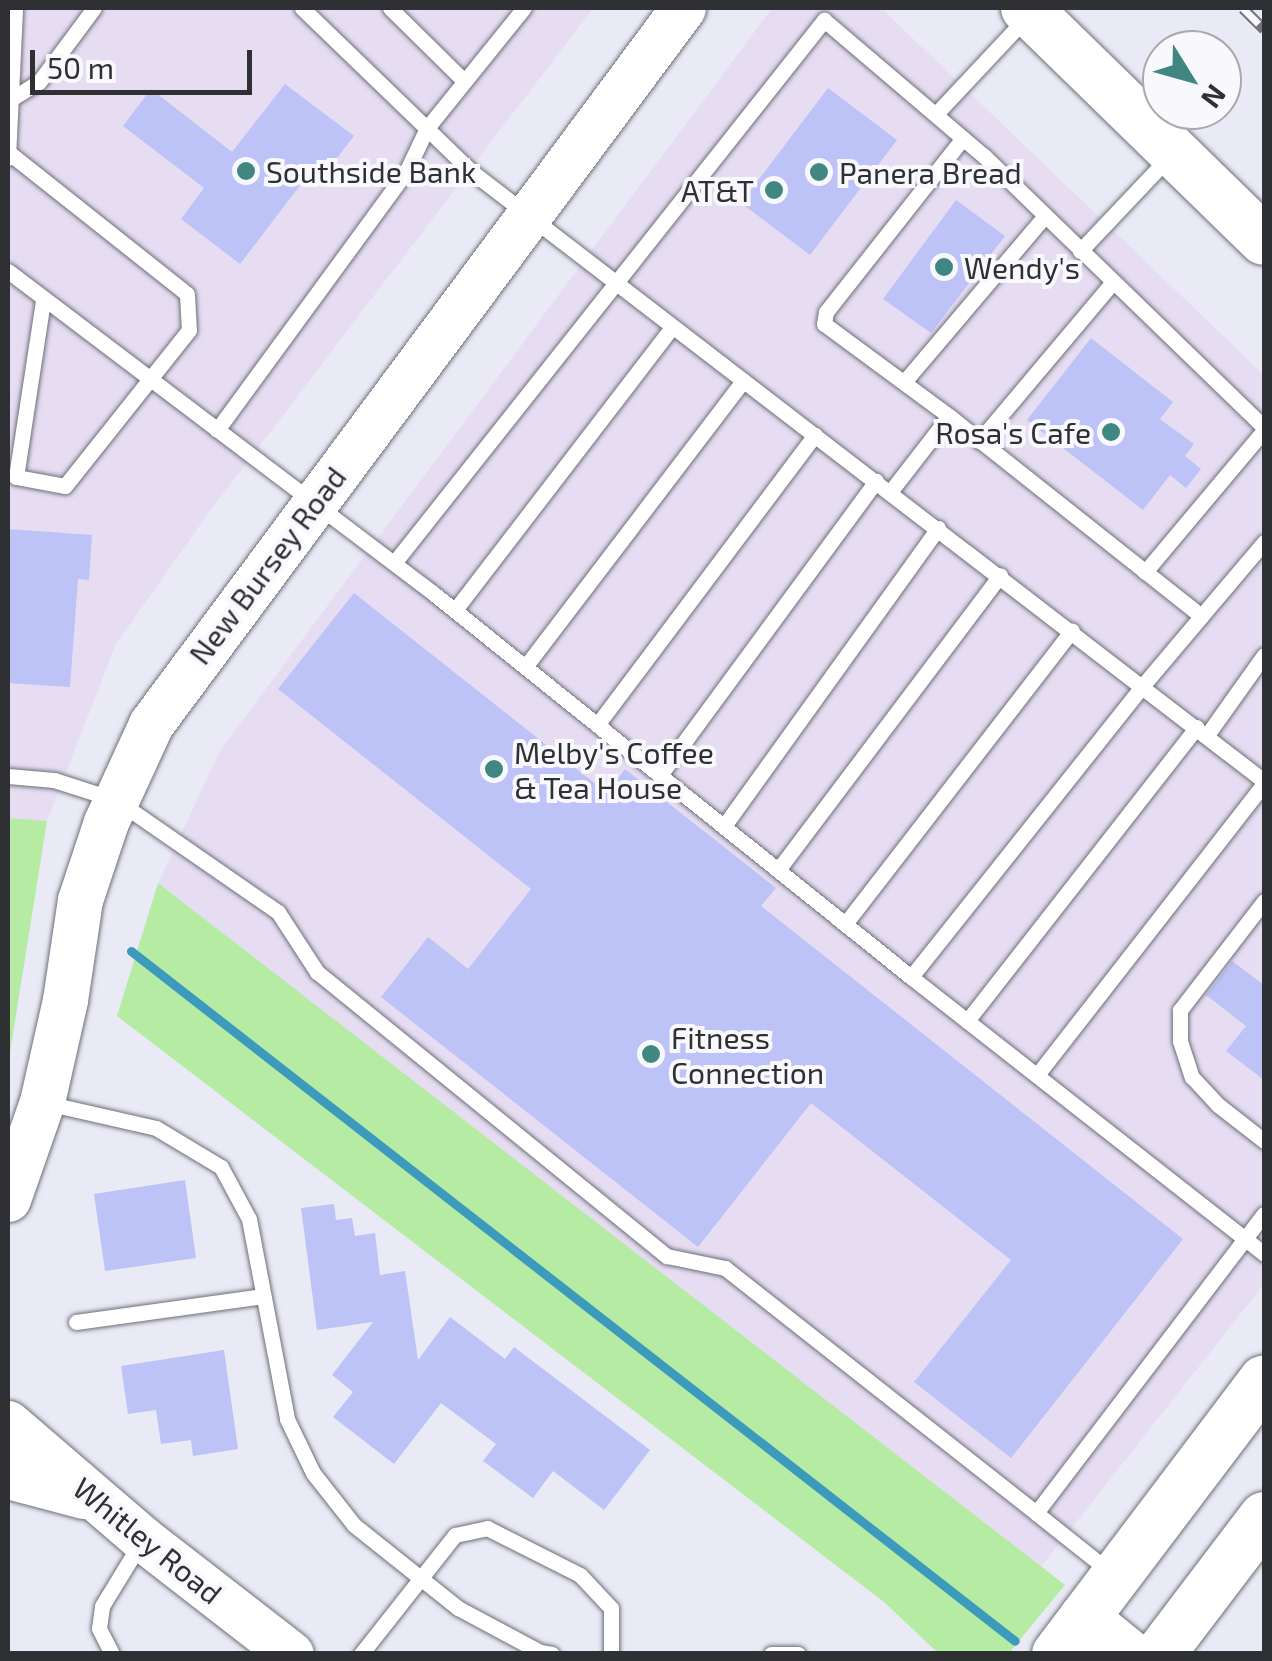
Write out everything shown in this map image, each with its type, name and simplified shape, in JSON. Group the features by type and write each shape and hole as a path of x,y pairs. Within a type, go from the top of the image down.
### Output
{"main road":[{"path":"1028,10 1264,240"},
{"path":"1128,1654 1070,1636 1264,1380"},
{"path":"1160,1654 1264,1517"}],"street":[{"name":"New Bursey Road","path":"8,1199 42,1102 66,1000 80,900 116,800 168,696 683,8"},
{"name":"Whitley Road","path":"8,1423 143,1538 291,1654"},
{"path":"8,1476 65,1489 102,1504"}],"lane":[{"path":"9,101 39,82 94,8"},
{"path":"302,8 427,128 527,216 1144,684 1264,782 1037,1075"},
{"path":"390,8 464,82"},
{"path":"217,430 407,170 427,128 524,8"},
{"path":"936,114 1028,10"},
{"path":"8,162 12,14"},
{"path":"394,564 613,282 824,20 964,138 1264,428 1145,572"},
{"path":"964,138 826,312 824,324 949,416 1202,616"},
{"path":"8,152 187,294 189,330 65,486 12,477 43,300"},
{"path":"1080,251 1174,152"},
{"path":"904,382 1044,216"},
{"path":"8,270 454,610 1264,1254"},
{"path":"979,441 1113,282"},
{"path":"454,610 672,327"},
{"path":"525,667 744,381"},
{"path":"890,492 949,416"},
{"path":"598,725 814,435"},
{"path":"660,775 876,482"},
{"path":"724,826 938,528"},
{"path":"910,976 1144,684 1264,542"},
{"path":"778,870 1000,575"},
{"path":"845,924 1072,630"},
{"path":"968,1021 1264,655"},
{"path":"8,776 54,780 116,800 278,912 317,972 667,1256 725,1268 1116,1576"},
{"path":"1264,901 1180,1010 1180,1040 1192,1077 1218,1106 1264,1141"},
{"path":"42,1102 156,1128 221,1167 249,1220 288,1418 314,1473 354,1525 458,1608 540,1652 552,1654"},
{"path":"1036,1513 1264,1214"},
{"path":"76,1322 263,1296"},
{"path":"360,1654 455,1535 487,1528 580,1575 611,1608 611,1654"},
{"path":"112,1654 99,1628 102,1606 143,1538"},
{"path":"771,1654 798,1654"}],"shaded area":[{"path":"8,8 593,8 207,515 116,644 47,821 8,818"},
{"path":"772,8 881,8 1264,375 1264,1284 1040,1568 158,883 221,749"}],"green space":[{"path":"8,818 47,821 8,1065"},
{"path":"158,883 1065,1585 1009,1653 938,1653 884,1602 117,1016"}],"building":[{"name":"Southside Bank","path":"285,84 354,136 324,175 314,167 240,264 181,219 204,188 123,126 151,89 232,152"},
{"name":"Panera Bread","path":"828,88 897,140 810,255 741,203"},
{"name":"Wendy's","path":"956,200 1005,236 931,333 883,299"},
{"name":"Rosa's Cafe","path":"1091,338 1173,402 1160,419 1194,444 1185,456 1201,469 1186,488 1170,475 1143,510 1027,420"},
{"path":"8,529 92,535 89,580 78,579 70,687 8,683"},
{"path":"354,593 607,793 625,769 776,888 761,906 1183,1239 1011,1458 914,1382 1011,1260 811,1103 698,1247 381,997 428,937 468,969 531,889 278,689"},
{"path":"1232,961 1264,985 1264,1080 1226,1051 1246,1026 1206,995"},
{"path":"185,1180 196,1258 105,1271 94,1194"},
{"path":"334,1204 336,1220 352,1218 355,1236 375,1233 380,1275 405,1271 418,1360 450,1317 505,1359 514,1347 650,1450 604,1510 553,1471 533,1498 483,1461 496,1444 441,1403 394,1464 333,1417 353,1392 332,1375 373,1322 317,1330 301,1208"},
{"path":"224,1350 238,1449 193,1456 191,1440 161,1444 156,1410 128,1414 121,1366"}],"waterway":[{"path":"131,951 1015,1641"}],"railway":[{"path":"1243,8 1264,29"}],"place":[{"name":"Southside Bank","path":"246,171"},
{"name":"Panera Bread","path":"819,172"},
{"name":"AT&T","path":"774,190"},
{"name":"Wendy's","path":"944,267"},
{"name":"Rosa's Cafe","path":"1111,432"},
{"name":"Melby's Coffee & Tea House","path":"494,769"},
{"name":"Fitness Connection","path":"651,1054"}]}
